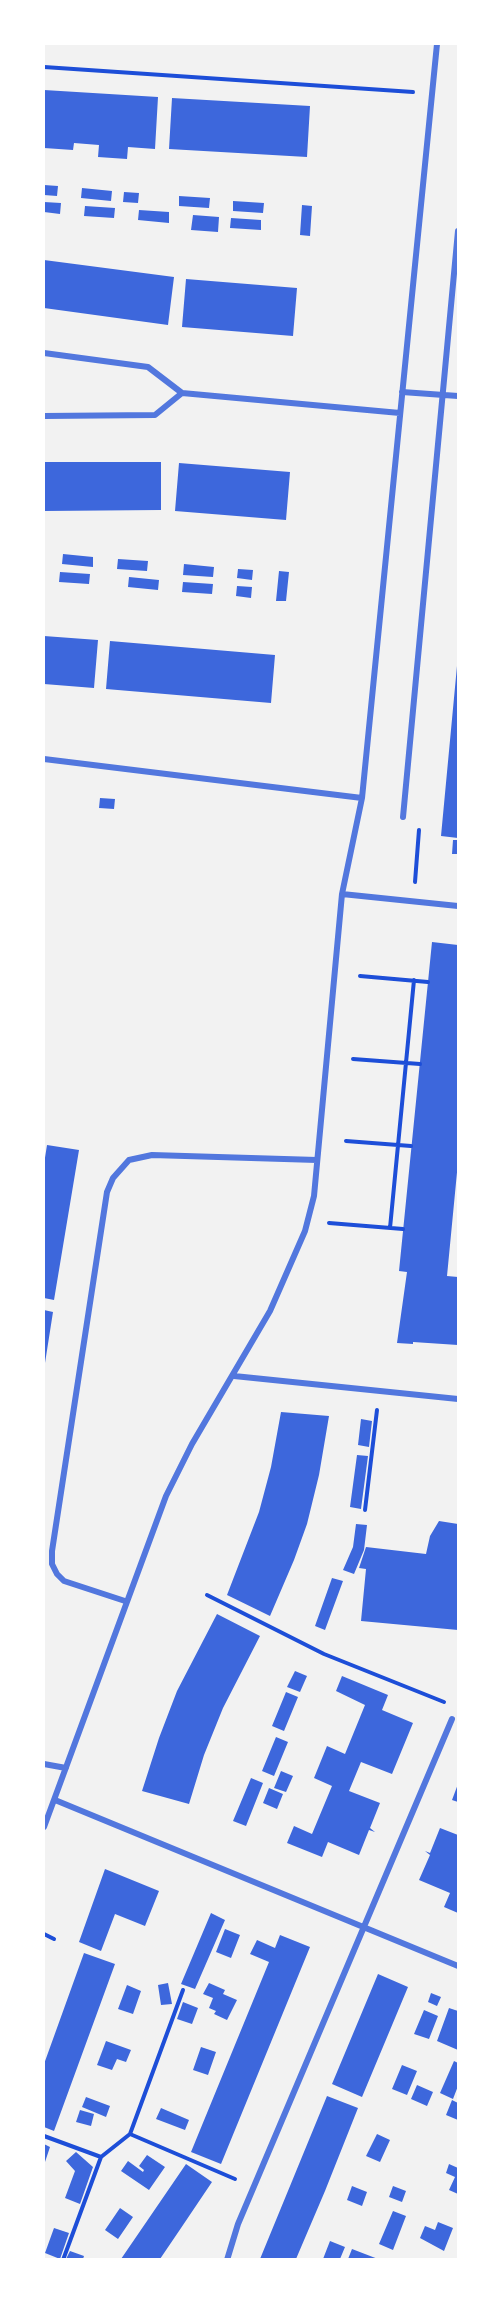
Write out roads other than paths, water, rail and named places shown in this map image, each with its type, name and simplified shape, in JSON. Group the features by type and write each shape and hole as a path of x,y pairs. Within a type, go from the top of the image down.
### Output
{"street":[{"path":"44,1827 166,1496 192,1444 234,1376 270,1311 304,1230 314,1196 342,894 362,798 436,44"},
{"path":"403,817 459,231"},
{"path":"44,353 148,367 182,393 400,412"},
{"path":"402,392 459,396"},
{"path":"44,416 155,415 182,393"},
{"path":"44,759 362,798"},
{"path":"342,894 459,906"},
{"path":"126,1601 64,1581 57,1574 52,1563 107,1192 113,1178 129,1160 152,1155 317,1160"},
{"path":"234,1376 459,1399"},
{"path":"227,2259 238,2224 452,1719"},
{"path":"44,1764 66,1768"},
{"path":"55,1800 459,1965"}]}
